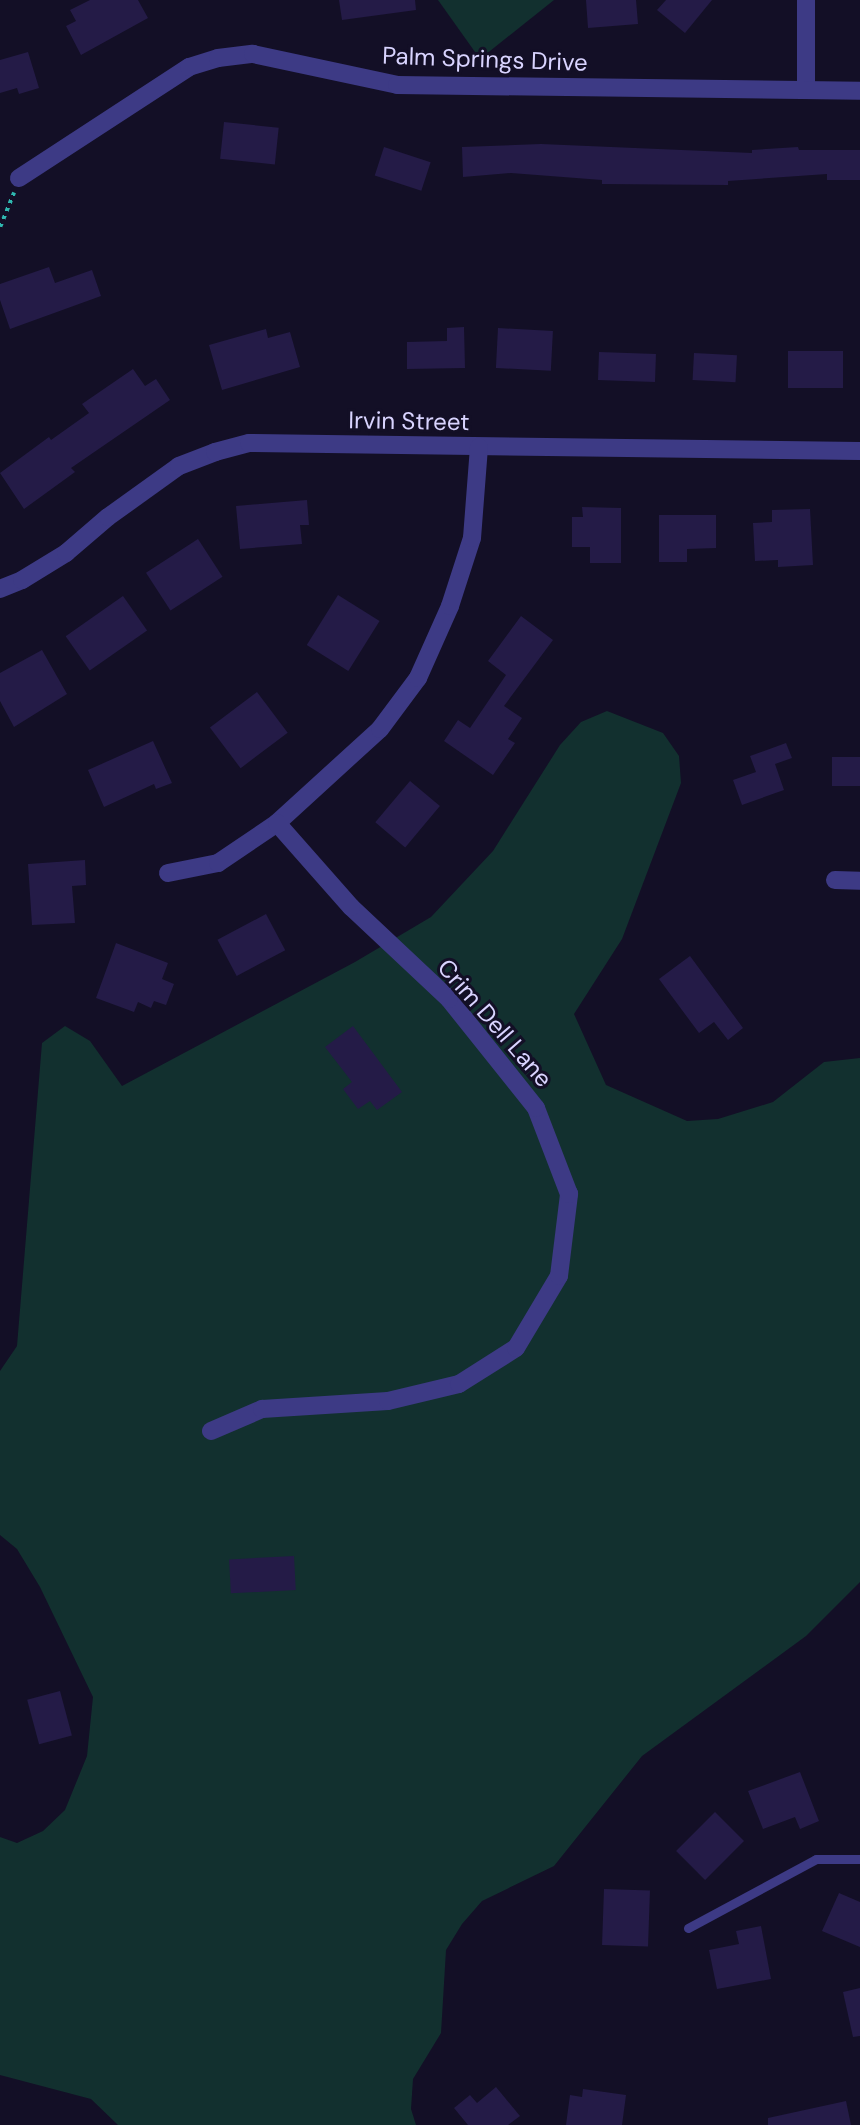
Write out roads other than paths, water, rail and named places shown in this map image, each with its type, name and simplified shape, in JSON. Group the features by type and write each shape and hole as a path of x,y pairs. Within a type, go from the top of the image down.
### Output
{"street":[{"path":"806,0 806,89"},
{"name":"Palm Springs Drive","path":"19,178 189,67 219,58 253,54 397,85 860,91"},
{"name":"Irvin Street","path":"0,589 22,580 66,552 108,517 179,466 249,443 860,451"},
{"path":"168,873 218,863 277,823 380,729 418,678 450,606 472,538 479,447"},
{"name":"Crim Dell Lane","path":"211,1431 262,1409 388,1401 459,1384 516,1348 559,1276 569,1194 536,1108 449,999 351,907 277,823"},
{"path":"835,880 860,881"}],"lane":[{"path":"688,1928 816,1859 860,1859"}]}
